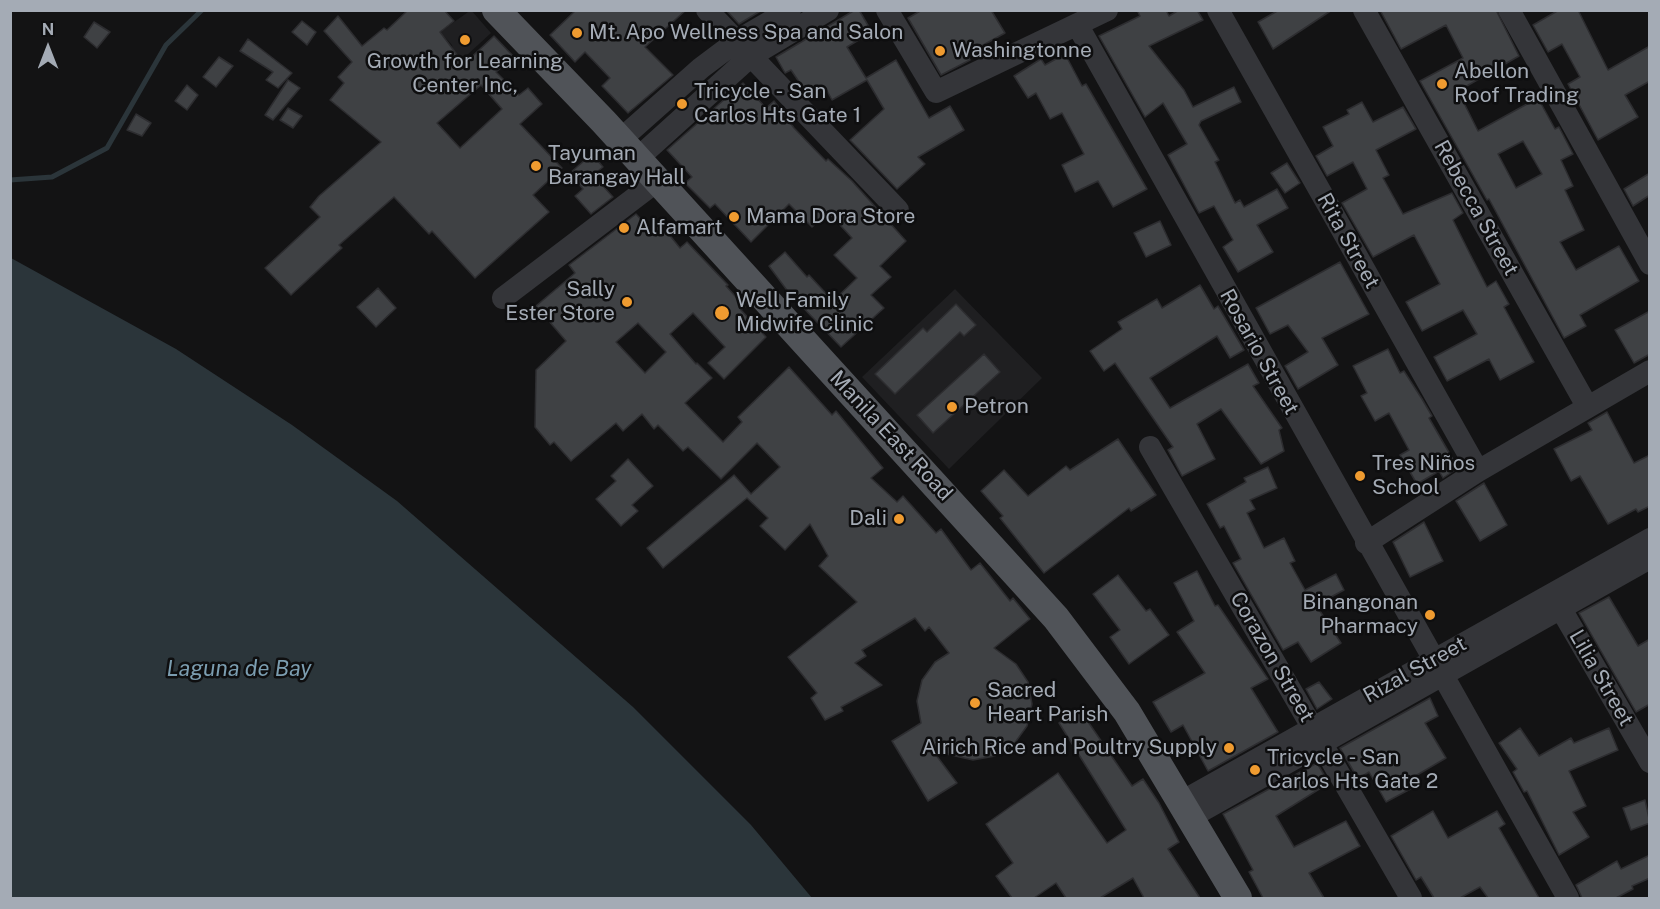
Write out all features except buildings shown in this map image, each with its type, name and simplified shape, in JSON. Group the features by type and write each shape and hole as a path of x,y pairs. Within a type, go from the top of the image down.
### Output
{"main road":[{"name":"Manila East Road","path":"496,10 629,150 1056,618 1126,712 1238,898"}],"street":[{"path":"707,10 898,210"},
{"path":"629,150 790,10"},
{"path":"744,49 828,10"},
{"path":"887,10 936,92 1078,26 1107,10"},
{"name":"Rita Street","path":"1218,10 1478,471"},
{"name":"Rebecca Street","path":"1364,10 1587,406"},
{"path":"1509,10 1650,264"},
{"name":"Rosario Street","path":"1078,26 1366,543 1568,898"},
{"path":"503,298 657,181"},
{"path":"1366,543 1478,471 1650,371"},
{"name":"Corazon Street","path":"1150,447 1411,898"},
{"name":"Rizal Street","path":"1557,601 1650,539"},
{"name":"Rizal Street","path":"1186,810 1557,601 1650,558"},
{"name":"Lilia Street","path":"1557,601 1641,726 1650,762"}],"shaded area":[{"name":"Growth for Learning Center Inc,","path":"471,10 491,33 454,67 452,45 440,32"},
{"name":"Petron","path":"955,289 1042,378 949,469 862,377"}],"water":[{"name":"Laguna de Bay","path":"11,258 176,349 292,425 397,501 633,707 751,825 812,898 11,898"}],"waterway":[{"path":"10,180 52,177 107,148 166,45 202,10"}],"place":[{"name":"Mt. Apo Wellness Spa and Salon","path":"577,33"},
{"name":"Growth for Learning Center Inc,","path":"465,40"},
{"name":"Washingtonne","path":"940,51"},
{"name":"Abellon Roof Trading","path":"1442,84"},
{"name":"Tricycle - San Carlos Hts Gate 1","path":"682,104"},
{"name":"Tayuman Barangay Hall","path":"536,166"},
{"name":"Mama Dora Store","path":"734,217"},
{"name":"Alfamart","path":"624,228"},
{"name":"Sally Ester Store","path":"627,302"},
{"name":"Well Family Midwife Clinic","path":"722,313"},
{"name":"Petron","path":"952,407"},
{"name":"Tres Niños School","path":"1360,476"},
{"name":"Dali","path":"899,519"},
{"name":"Binangonan Pharmacy","path":"1430,615"},
{"name":"Sacred Heart Parish","path":"975,703"},
{"name":"Airich Rice and Poultry Supply","path":"1229,748"},
{"name":"Tricycle - San Carlos Hts Gate 2","path":"1255,770"}]}
